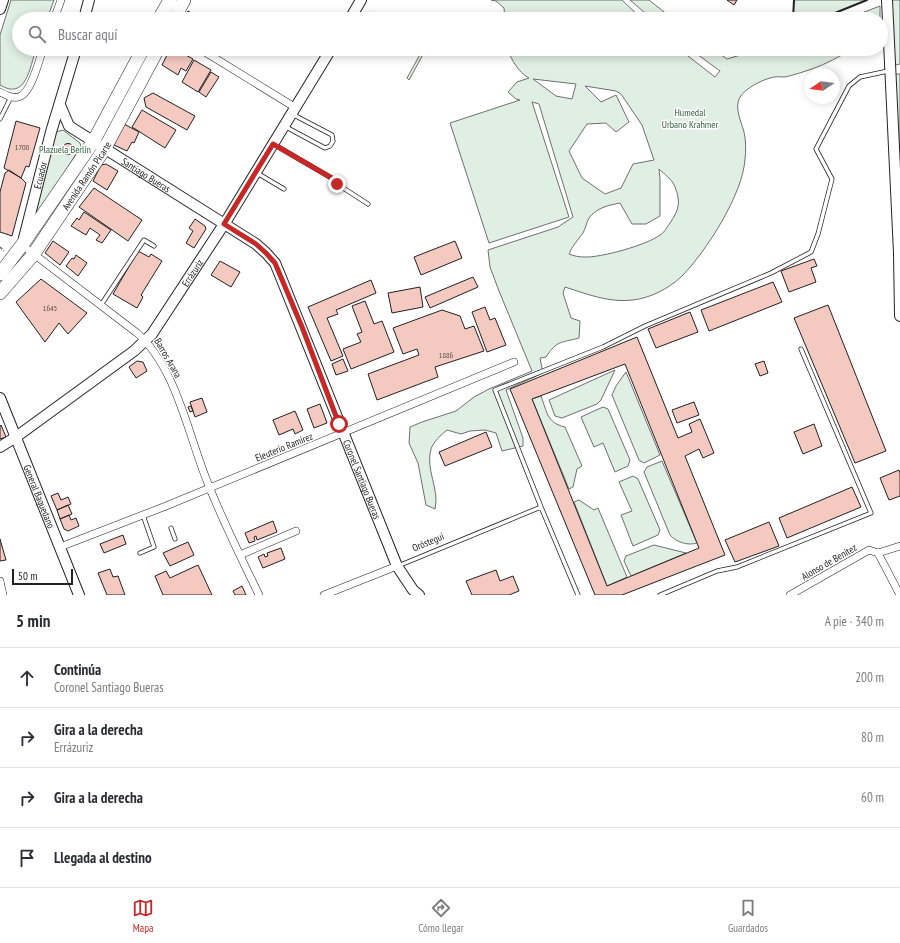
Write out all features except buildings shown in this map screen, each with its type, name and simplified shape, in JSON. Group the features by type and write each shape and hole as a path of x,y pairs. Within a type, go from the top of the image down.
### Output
{"highway":[{"path":"164,12 170,0"},
{"path":"178,12 184,0"},
{"name":"Avenida Ramón Picarte","path":"0,274 22,245 93,142 139,56"},
{"name":"Avenida Ramón Picarte","path":"0,293 34,255 105,148 154,56"}],"main road":[{"path":"0,9 3,0"},
{"path":"86,12 90,0"},
{"path":"354,12 361,0"},
{"path":"887,0 896,70 900,316"},
{"name":"Ecuador","path":"22,245 74,56"},
{"name":"Errázuriz","path":"0,447 16,437 146,341 152,334 224,224 328,56"},
{"path":"52,132 69,126 60,105"},
{"name":"Santiago Bueras","path":"69,126 224,224"},
{"name":"Coronel Santiago Bueras","path":"224,224 256,244 275,263 302,327 342,433 396,566 419,595"},
{"name":"General Baquedano","path":"0,398 79,595"}],"street":[{"path":"57,12 61,0"},
{"path":"0,92 11,97 22,96 28,88 40,56"},
{"path":"211,56 294,111"},
{"name":"Barros Arana","path":"22,245 101,305 146,341 154,350 168,375 209,488 259,595"},
{"name":"Eleuterio Ramírez","path":"60,547 143,515 514,362"},
{"path":"240,555 296,531"},
{"name":"Alonso de Benitez","path":"790,595 869,550 878,553 900,546"},
{"path":"878,553 900,595"},
{"name":"Oróstegui","path":"324,595 396,566"},
{"path":"0,581 4,595"}],"lane":[{"path":"578,595 541,507 495,390 603,346 645,326 771,273 811,252 818,234 832,180 816,149 849,86 860,77 896,70"},
{"path":"0,119 11,97"},
{"path":"285,126 325,148 330,146 333,141 332,135 294,111"},
{"path":"273,144 335,180 337,184 368,204"},
{"path":"256,172 284,189"},
{"path":"101,305 144,240 154,246"},
{"path":"660,595 717,571 737,567 870,513 801,349"},
{"name":"Oróstegui","path":"396,566 541,507"},
{"path":"140,553 154,547 143,515"},
{"path":"171,528 175,538"}],"green space":[{"path":"11,0 54,0 50,12 12,12 12,56 34,56 26,80 16,89 9,89 0,85 0,35"},
{"path":"491,0 622,0 635,12 504,12 504,8 496,1"},
{"path":"630,0 649,0 664,12 644,12"},
{"path":"794,0 867,0 837,12 793,12"},
{"path":"891,0 900,0 900,64 896,65 894,63"},
{"path":"880,6 880,12 864,12"},
{"path":"419,56 422,56 409,80 407,78"},
{"name":"Humedal Urbano Krahmer","path":"510,56 688,56 715,77 720,71 700,56 723,56 727,59 737,56 839,56 814,68 804,68 804,71 785,77 774,77 762,81 749,88 740,97 738,101 738,110 745,135 746,149 743,173 738,189 722,222 712,238 681,277 665,289 652,295 624,301 598,297 565,287 563,293 571,318 580,321 579,338 560,343 553,348 546,357 540,358 543,373 506,390 523,438 523,446 502,451 496,433 485,430 470,431 461,434 447,430 434,443 431,449 430,464 436,494 435,509 426,505 418,463 409,443 410,427 456,411 474,397 489,389 532,371 490,267 488,250 558,227 573,217 539,104 532,102 569,217 489,243 450,123 520,100 516,99 508,92 517,82 529,78 519,69","holes":["533,79 576,84 572,99 556,96","585,86 616,91 621,94 642,125 654,160 633,164 621,188 605,194 582,178 569,151 587,124 606,123 616,132 629,122 616,95 601,102","659,169 670,179 677,192 678,206 673,218 661,234 645,243 612,253 591,257 569,254 583,233 589,218 595,212 603,208 620,203 632,224 646,224 660,216"]},
{"path":"895,74 900,74 900,195"},
{"name":"Plazuela Berlín","path":"63,130 80,143 81,146 32,222 56,132"},
{"path":"615,370 601,400 597,404 562,418 555,416 549,400"},
{"path":"626,372 660,455 644,463 639,460 612,395 616,386"},
{"path":"541,396 546,412 551,420 554,423 565,427 582,466 577,469 573,487 569,489 532,399"},
{"path":"603,407 608,409 630,460 628,466 615,472 603,443 594,447 581,417"},
{"path":"662,461 697,543 682,543 675,540 670,535 644,472 647,467"},
{"path":"633,476 638,479 660,530 658,535 633,546 621,515 632,511 619,482"},
{"path":"579,500 594,510 598,508 627,577 607,586 574,502"},
{"path":"654,545 686,553 631,576 624,561 626,556"}],"wall":[{"path":"793,12 794,0"},
{"path":"837,12 867,0"}],"route":[{"path":"337,184 335,180 273,144 224,224 256,244 275,263 302,327 339,424"}]}
